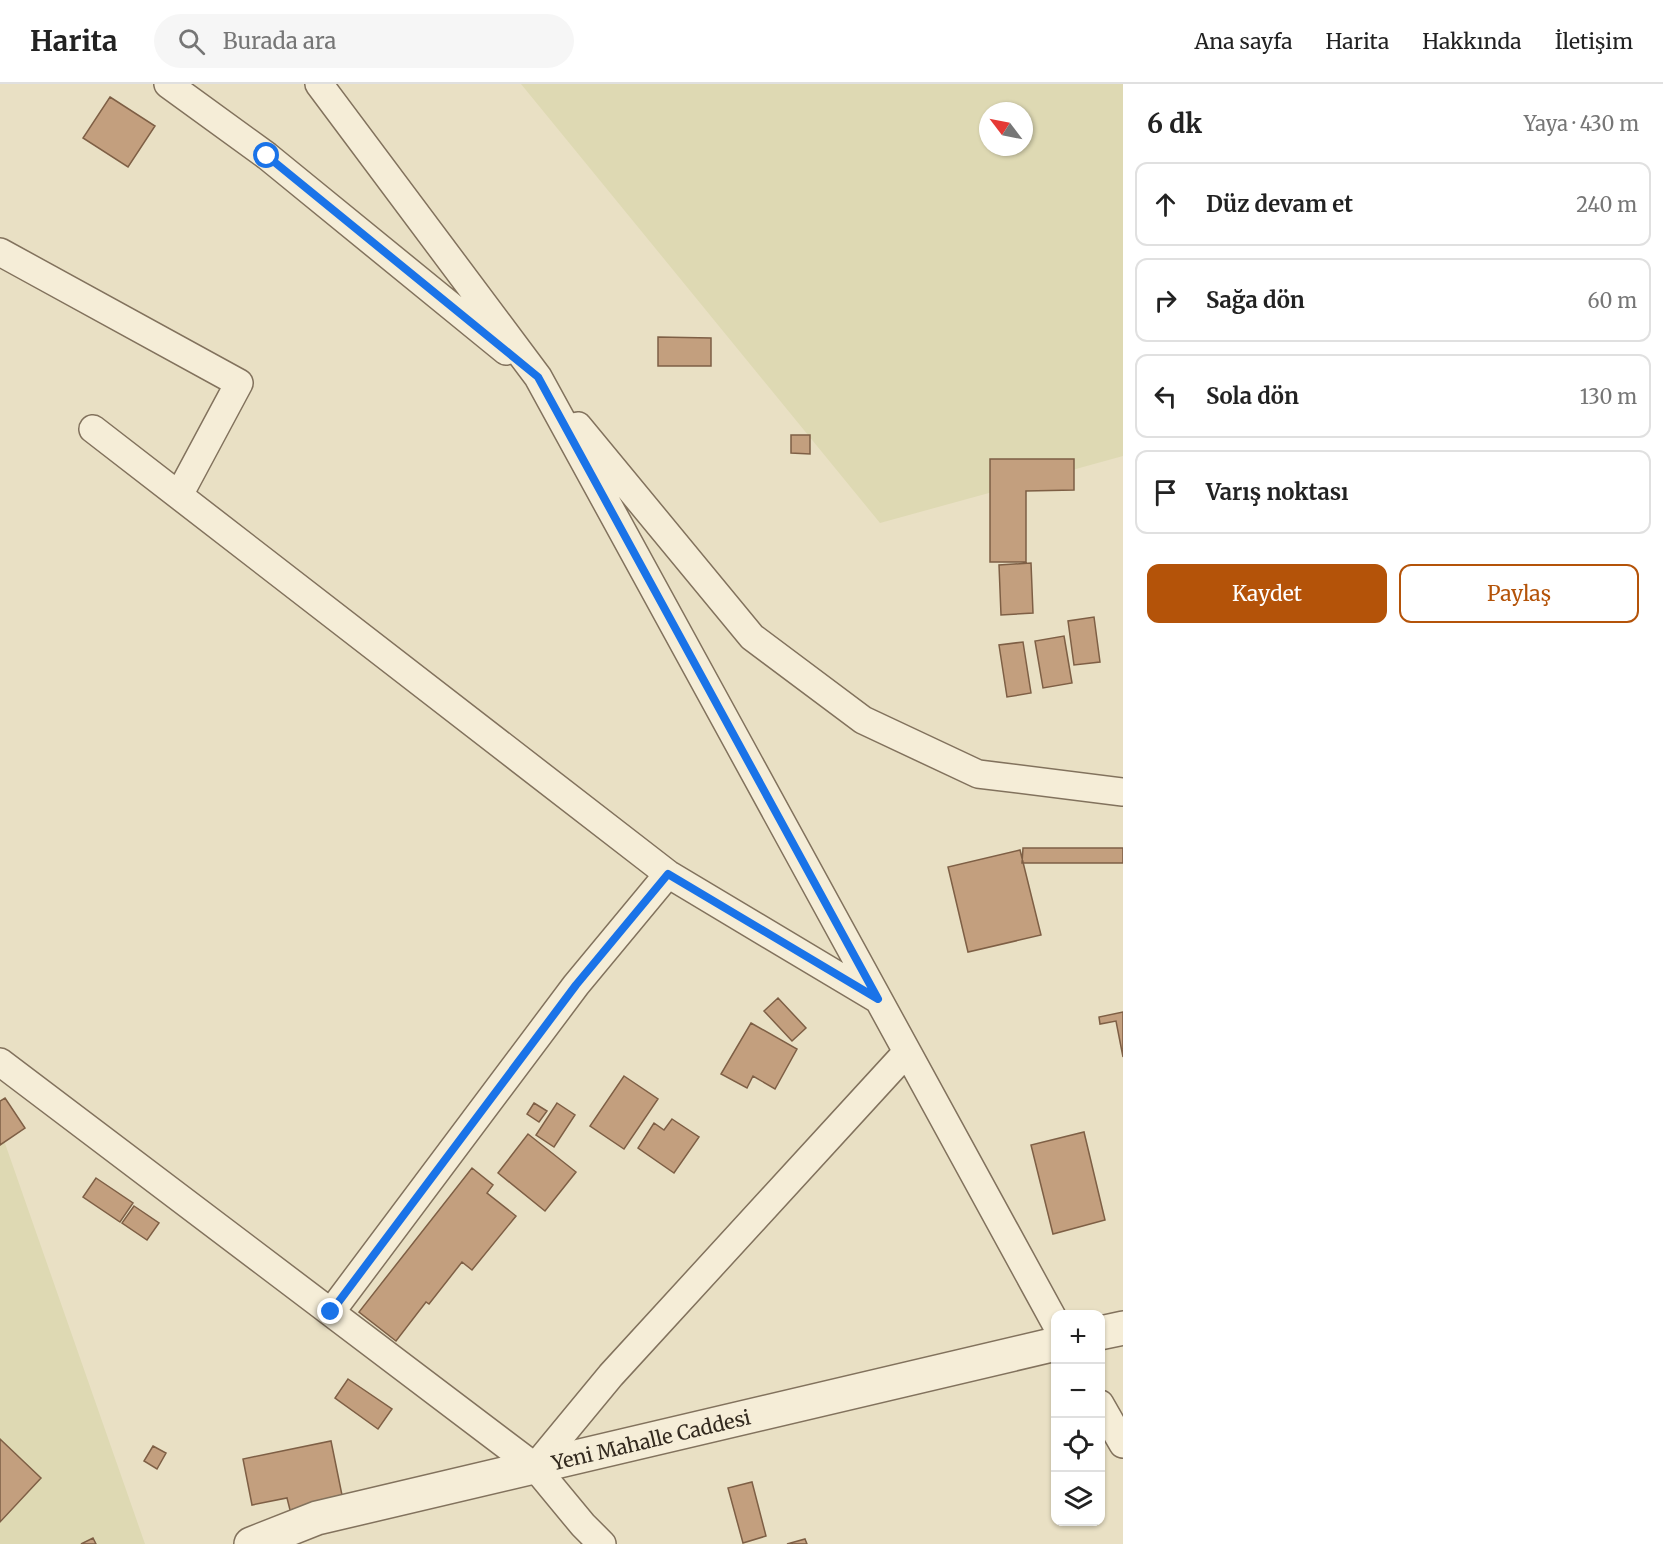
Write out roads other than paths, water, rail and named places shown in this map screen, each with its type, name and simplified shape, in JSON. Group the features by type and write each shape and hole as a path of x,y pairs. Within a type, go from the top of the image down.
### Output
{"street":[{"path":"168,84 267,156 538,377 1051,1315"},
{"path":"319,84 538,377 752,637 863,720 978,774 1123,792"},
{"path":"0,252 239,383 179,495"},
{"path":"93,429 668,874 878,999"},
{"path":"331,1312 576,985 668,874"},
{"path":"535,1467 611,1375 907,1052"},
{"path":"0,1062 535,1467 582,1525 602,1544"},
{"path":"1105,1332 1123,1328"},
{"name":"Yeni Mahalle Caddesi","path":"251,1544 317,1518 1051,1345"},
{"path":"1105,1411 1123,1444"}]}
